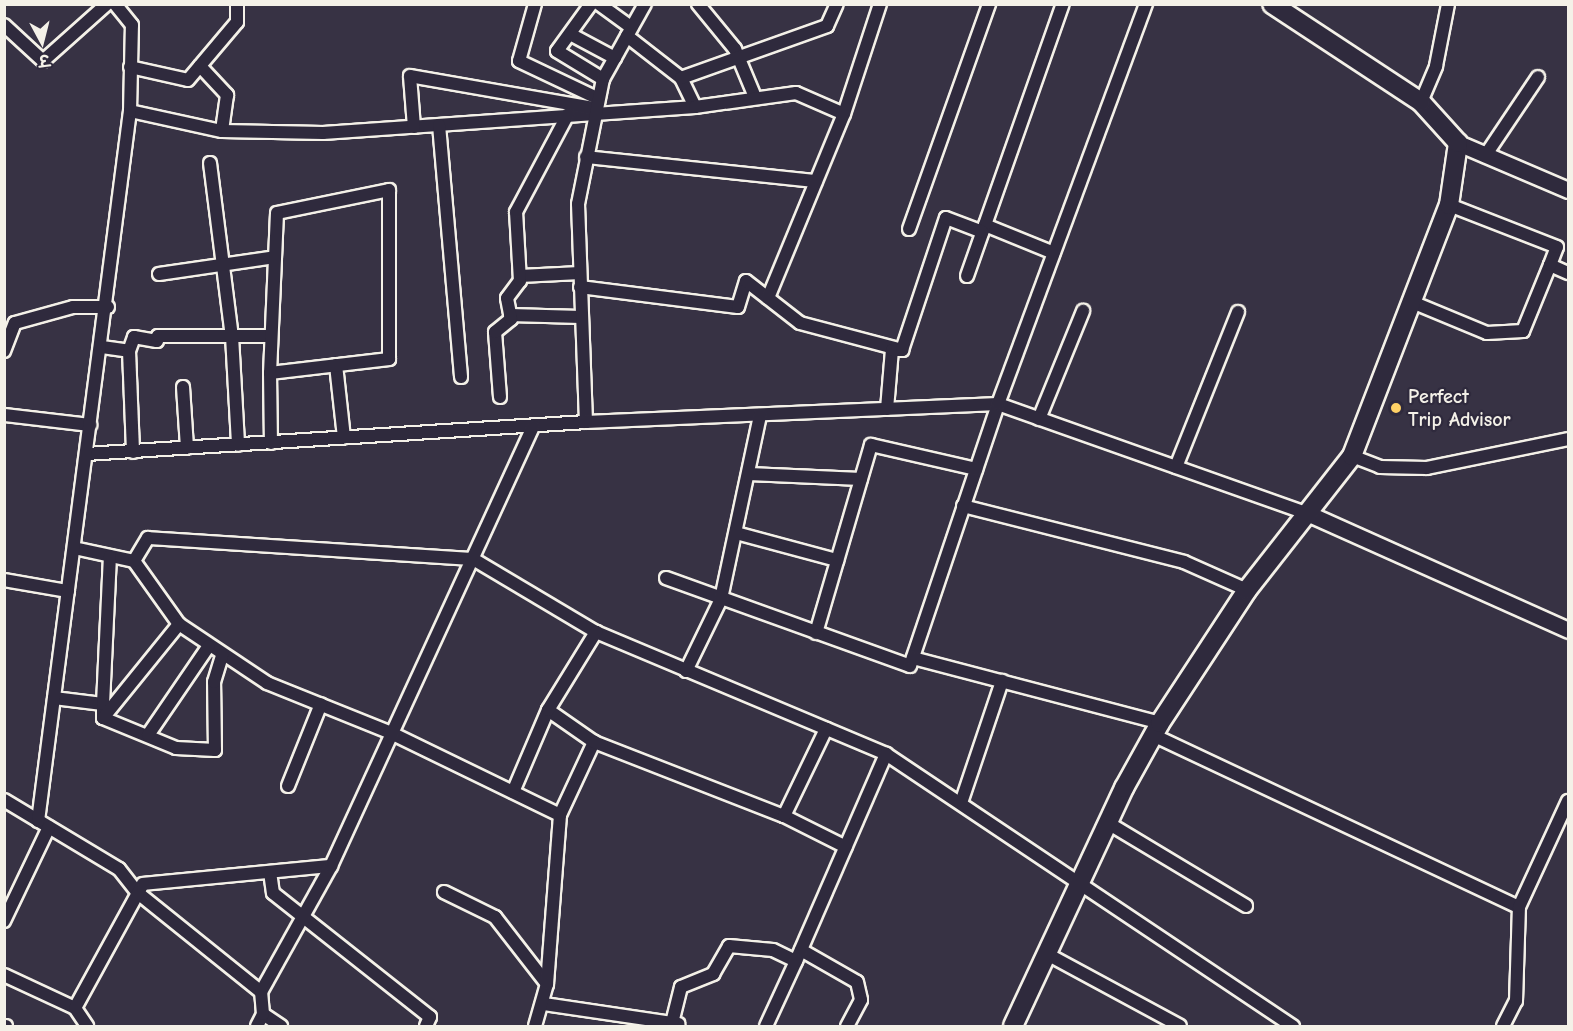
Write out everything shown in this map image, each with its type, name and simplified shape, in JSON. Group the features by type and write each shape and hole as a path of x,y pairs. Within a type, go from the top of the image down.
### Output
{"main road":[{"path":"1013,1026 1108,823 1157,729 1247,590 1309,514 1352,456 1449,205 1458,143 1421,102 1272,4"}],"street":[{"path":"4,25 43,61 107,4"},
{"path":"38,820 90,424 108,307 130,111 132,25 115,4"},
{"path":"130,67 188,80 237,22 237,4"},
{"path":"535,4 519,61 595,106"},
{"path":"591,4 557,51 603,79"},
{"path":"599,4 681,78 695,108"},
{"path":"698,4 739,58 755,97"},
{"path":"681,78 827,26 837,4"},
{"path":"768,298 844,114 880,4"},
{"path":"909,229 989,4"},
{"path":"967,276 1063,4"},
{"path":"666,578 910,666 998,404 1146,4"},
{"path":"1421,102 1448,4"},
{"path":"586,422 578,204 595,106 603,79 644,5"},
{"path":"570,34 615,58"},
{"path":"200,66 227,95 222,130"},
{"path":"414,127 410,76 595,106 695,108 755,97 796,93 844,114"},
{"path":"1485,156 1538,77"},
{"path":"130,111 222,130 323,133 568,114 595,106"},
{"path":"510,315 507,298 520,276 516,212 568,114"},
{"path":"439,125 461,377"},
{"path":"1458,143 1569,190"},
{"path":"586,157 816,181"},
{"path":"210,163 231,336 238,445"},
{"path":"270,373 389,359 389,190 277,213 270,373 271,443"},
{"path":"1412,302 1487,333 1523,331 1550,266 1557,247 1449,205"},
{"path":"902,350 946,218 1054,253"},
{"path":"159,274 275,257"},
{"path":"1550,266 1569,273"},
{"path":"520,276 580,273"},
{"path":"580,287 738,307 746,281 800,322 902,350"},
{"path":"4,351 15,323 73,307 108,307"},
{"path":"1039,419 1083,311"},
{"path":"1176,467 1238,312"},
{"path":"500,396 495,332 510,315 581,316"},
{"path":"133,452 129,351 134,337 157,341 158,336 272,336"},
{"path":"102,347 129,351"},
{"path":"887,409 892,350 902,350"},
{"path":"336,365 344,438"},
{"path":"183,387 187,448"},
{"path":"86,454 586,422 998,404 1309,514 1569,630"},
{"path":"4,415 90,424"},
{"path":"686,671 721,598 760,415"},
{"path":"257,1026 263,1014 261,992 298,918 331,866 389,732 474,559 533,426"},
{"path":"1352,456 1380,467 1427,468 1569,440"},
{"path":"816,633 872,445 976,469"},
{"path":"748,474 861,479"},
{"path":"963,506 1184,562 1247,590"},
{"path":"736,533 837,560"},
{"path":"134,561 148,538 474,559 596,632 886,754 1081,880 1293,1026"},
{"path":"74,548 134,561 179,624 208,647 267,683 389,732 560,815"},
{"path":"103,718 110,556"},
{"path":"4,580 68,591"},
{"path":"103,718 179,624"},
{"path":"513,792 548,710 596,632"},
{"path":"148,735 208,647"},
{"path":"103,718 176,748 215,750 214,682 222,656"},
{"path":"913,658 1002,681 1157,729 1519,907"},
{"path":"961,803 1002,681"},
{"path":"54,698 103,704"},
{"path":"288,786 321,705"},
{"path":"548,710 594,742 784,816 846,847"},
{"path":"784,816 826,729"},
{"path":"535,1026 544,1004 548,984 560,815 594,742"},
{"path":"766,1026 886,754"},
{"path":"4,800 119,869 138,893 261,992"},
{"path":"1503,1026 1516,1001 1519,907 1569,801"},
{"path":"1108,823 1246,906"},
{"path":"4,921 49,827"},
{"path":"75,1008 143,884 331,866"},
{"path":"270,872 273,893 298,918 430,1017 426,1026"},
{"path":"444,892 495,917 548,984"},
{"path":"544,1004 676,1023 681,987 713,974 729,946 763,948 799,955 857,982 861,1000 847,1026"},
{"path":"1047,954 1180,1026"},
{"path":"4,975 75,1008 87,1026"},
{"path":"263,1014 280,1026"}],"place":[{"name":"Perfect Trip Advisor","path":"1396,408"}]}
